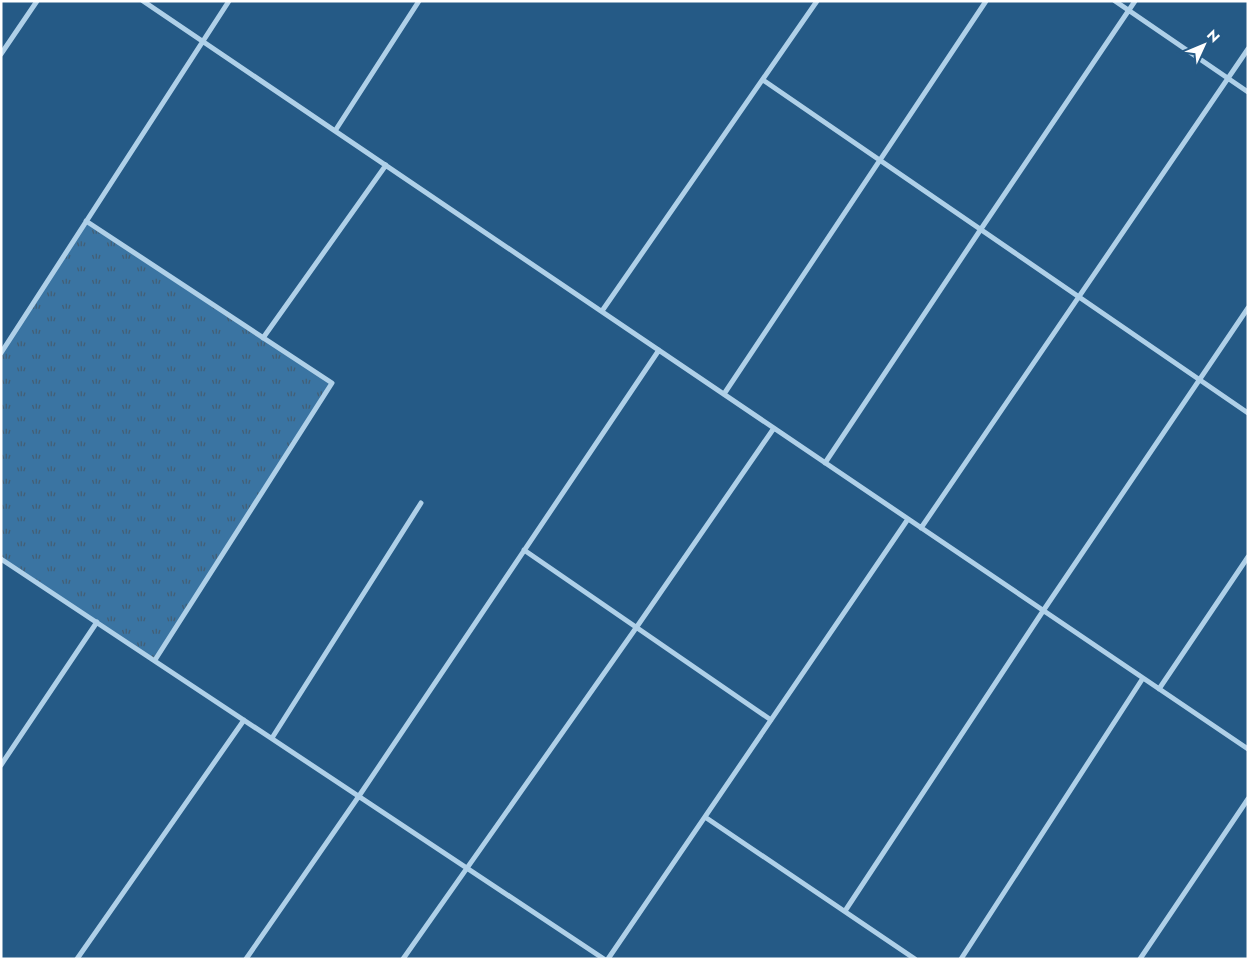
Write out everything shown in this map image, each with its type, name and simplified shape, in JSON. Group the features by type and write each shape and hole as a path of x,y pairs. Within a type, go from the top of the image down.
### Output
{"street":[{"path":"1,54 37,1"},
{"path":"144,1 1248,749"},
{"path":"1,353 229,1"},
{"path":"335,131 419,1"},
{"path":"602,311 817,1"},
{"path":"724,394 986,1"},
{"path":"1116,1 1248,92"},
{"path":"826,463 1135,1"},
{"path":"921,528 1248,48"},
{"path":"763,80 1248,413"},
{"path":"263,338 386,165"},
{"path":"86,222 332,383 155,660"},
{"path":"845,911 1043,610 1248,308"},
{"path":"246,959 359,796 659,350"},
{"path":"403,959 774,428"},
{"path":"272,738 421,504"},
{"path":"2,562 155,660 606,959 908,519"},
{"path":"524,550 771,720"},
{"path":"1159,689 1248,557"},
{"path":"1,765 97,622"},
{"path":"961,959 1143,678"},
{"path":"77,959 244,720"},
{"path":"1140,959 1248,800"},
{"path":"705,817 915,959"}],"green space":[{"path":"86,221 332,383 155,660 1,559 1,353"}]}
